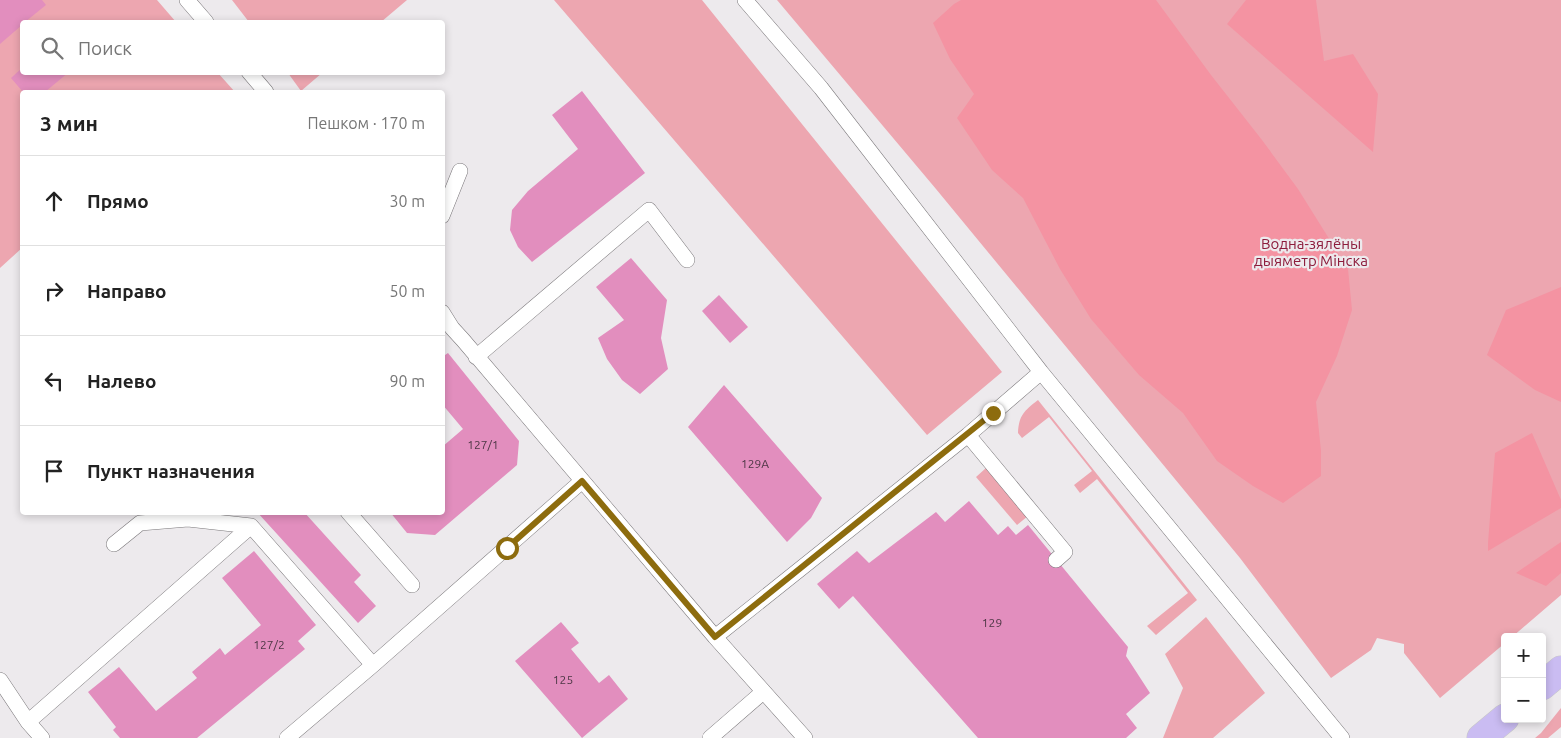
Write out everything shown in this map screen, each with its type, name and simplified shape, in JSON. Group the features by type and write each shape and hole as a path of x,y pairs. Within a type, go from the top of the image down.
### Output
{"main road":[{"path":"1546,683 1561,670"},
{"path":"1481,738 1501,721"}],"lane":[{"path":"187,0 204,20"},
{"path":"745,0 821,88 1041,372 1342,738"},
{"path":"252,75 264,90"},
{"path":"445,209 460,172"},
{"path":"476,357 648,210 687,260"},
{"path":"447,333 476,357 715,637 805,738"},
{"path":"715,637 968,434 1041,372"},
{"path":"968,434 1065,552 1056,560"},
{"path":"287,738 582,481"},
{"path":"351,515 412,585"},
{"path":"114,544 140,523 188,519 251,526 373,665"},
{"path":"28,722 251,526"},
{"path":"0,680 28,722 42,738"},
{"path":"710,738 763,692"}],"green space":[{"path":"0,0 157,0 174,20 20,20 20,75 220,75 233,90 20,90 20,250 0,268"},
{"path":"232,0 407,0 383,20 247,20"},
{"path":"554,0 702,0 1002,372 927,435"},
{"name":"Водна-зялёны дыяметр Мінска","path":"777,0 1561,0 1561,595 1517,633 1501,633 1501,646 1440,698 1404,653 1404,644 1377,638 1371,650 1331,678 1240,558 936,189"},
{"path":"961,0 1156,0 1298,189 1348,269 1352,310 1337,356 1316,402 1321,451 1321,476 1283,503 1253,486 1217,461 1183,413 1139,375 1091,319 1060,269 1023,198 992,170 957,118 974,94 950,59 933,23"},
{"path":"1246,0 1316,0 1324,61 1353,54 1378,94 1373,152 1227,24"},
{"path":"289,75 320,75 302,90"},
{"path":"1561,287 1561,402 1535,390 1487,355 1506,310"},
{"path":"1038,400 1197,600 1156,635 1147,626 1188,593 1097,479 1080,493 1074,485 1092,471 1049,417 1022,438 1018,433 1023,414"},
{"path":"1532,433 1561,500 1561,508 1488,551 1495,453"},
{"path":"986,468 1028,516 1017,525 976,477"},
{"path":"1561,542 1561,573 1546,586 1516,573"},
{"path":"1206,617 1265,693 1213,738 1163,738 1183,688 1165,654"},
{"path":"1561,708 1561,727 1548,738 1535,738 1541,733"}],"building":[{"path":"0,0 42,0 46,5 27,20 20,20 20,27 0,44"},
{"path":"20,70 20,75 65,75 47,90 21,90 11,78"},
{"path":"582,91 645,173 532,262 518,247 510,230 512,210 528,191 578,149 552,115"},
{"path":"631,258 667,300 661,338 668,369 640,394 622,380 607,359 598,338 624,320 596,287"},
{"path":"719,295 748,327 730,343 702,311"},
{"path":"448,353 519,441 517,465 435,535 407,533 392,515 445,515 445,444 463,429 445,408 445,355"},
{"path":"724,385 822,498 811,518 787,542 688,427"},
{"path":"969,501 998,535 1008,526 1016,535 1028,525 1128,647 1126,656 1150,693 1126,714 1137,728 1126,738 978,738 853,596 839,609 817,584 857,551 869,563 936,512 945,522"},
{"path":"260,515 307,515 361,575 354,582 376,606 358,623"},
{"path":"254,551 316,625 298,641 305,649 197,738 120,738 113,730 116,727 88,692 119,667 156,711 197,678 192,672 220,648 225,655 261,625 222,578"},
{"path":"561,622 579,643 571,649 599,683 609,675 628,699 582,738 515,661"}],"route":[{"path":"507,548 582,481 715,637 993,413"}]}
